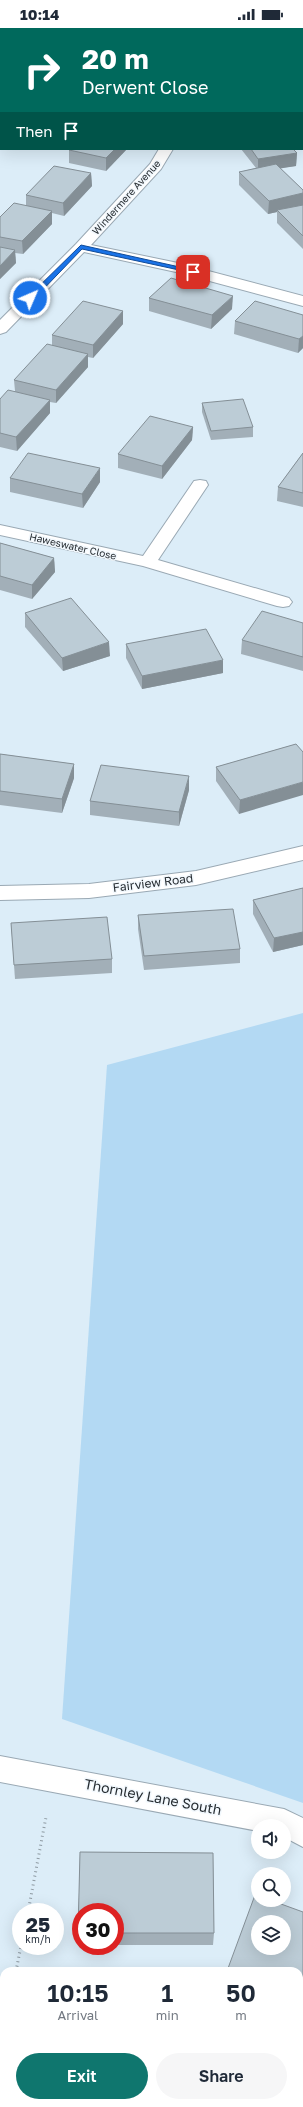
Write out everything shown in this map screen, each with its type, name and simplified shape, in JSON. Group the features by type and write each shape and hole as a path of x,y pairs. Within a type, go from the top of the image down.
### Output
{"street":[{"name":"Windermere Avenue","path":"0,329 81,247 156,166 165,150"},
{"path":"81,247 178,268 303,301"},
{"path":"147,562 200,485"},
{"name":"Haweswater Close","path":"0,530 147,562 283,602"},
{"name":"Fairview Road","path":"0,892 89,891 189,879 303,853"},
{"name":"Thornley Lane South","path":"0,1769 53,1777 284,1822 303,1833"}],"path":[{"path":"30,1903 41,1852 53,1777"},
{"path":"17,1967 19,1955"}],"shaded area":[{"path":"303,1013 303,1803 62,1719 107,1065"}],"building":[{"path":"69,150 114,150 106,158"},
{"path":"252,150 294,150 297,153 258,159"},
{"path":"276,164 303,190 303,193 269,201 239,172"},
{"path":"54,166 91,173 63,203 26,195"},
{"path":"14,203 52,211 22,241 0,237 0,217"},
{"path":"303,205 303,236 277,210"},
{"path":"0,247 15,250 0,266"},
{"path":"171,278 233,296 212,315 149,298"},
{"path":"83,301 123,311 93,345 52,335"},
{"path":"255,301 303,315 303,336 299,339 235,321"},
{"path":"47,344 88,354 56,390 14,380"},
{"path":"8,390 50,400 16,437 0,433 0,399"},
{"path":"243,399 253,427 211,431 202,403"},
{"path":"150,416 193,427 162,466 118,454"},
{"path":"28,453 100,468 82,494 10,478"},
{"path":"303,453 303,493 278,487"},
{"path":"0,543 54,558 32,585 0,576"},
{"path":"71,598 109,642 62,658 25,613"},
{"path":"262,611 303,623 303,657 242,640"},
{"path":"206,629 223,660 142,676 126,644"},
{"path":"296,744 303,752 303,782 240,800 216,767"},
{"path":"0,754 74,764 62,799 0,791"},
{"path":"101,765 189,776 179,812 90,801"},
{"path":"303,888 303,932 274,938 253,900"},
{"path":"233,909 240,949 144,956 138,915"},
{"path":"107,917 112,959 14,965 11,923"},
{"path":"80,1852 213,1853 214,1933 124,1933 124,1903 79,1903"},
{"path":"251,1906 289,1907 303,1912 303,1967 228,1967"}],"route":[{"path":"30,298 81,247 193,272"}]}
